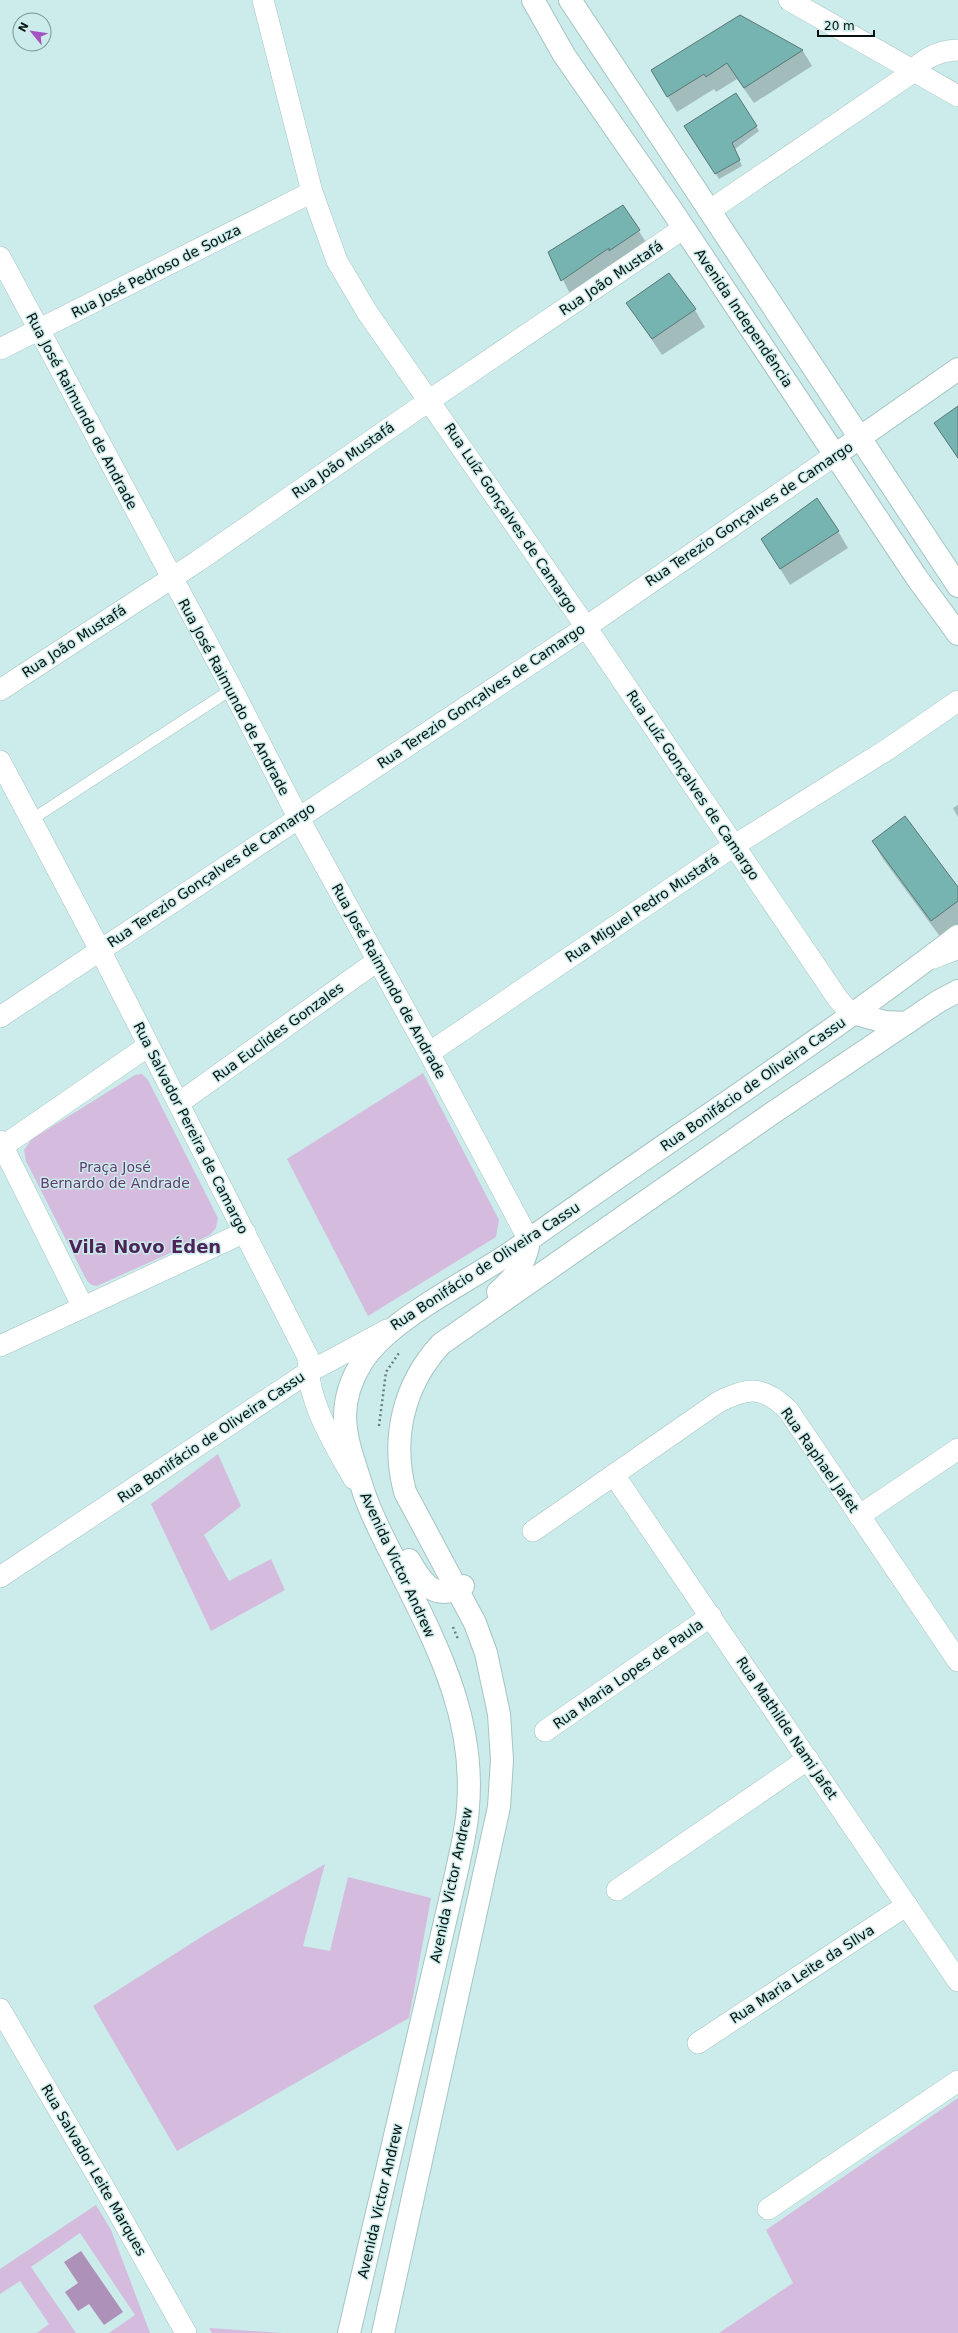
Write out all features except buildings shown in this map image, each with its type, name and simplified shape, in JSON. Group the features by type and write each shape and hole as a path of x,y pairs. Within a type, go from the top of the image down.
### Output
{"main road":[{"name":"Avenida Independência","path":"533,0 564,55 684,228 917,578 958,634"},
{"name":"Avenida Independência","path":"570,0 769,303 958,586"},
{"path":"684,228 694,226 703,230 743,286 750,293 769,303"},
{"name":"Rua Terezio Gonçalves de Camargo","path":"835,455 860,439 958,369"},
{"name":"Rua Bonifácio de Oliveira Cassu","path":"396,1325 529,1240 856,1014 958,936"},
{"path":"383,2333 499,1807 502,1760 499,1714 486,1653 475,1623 460,1591 405,1492 398,1454 403,1411 409,1395 424,1364 441,1344 720,1149 907,1023 958,991"},
{"path":"856,1014 885,1022 907,1023"},
{"path":"458,1332 471,1314 516,1276 526,1256 529,1240"},
{"name":"Avenida Victor Andrew","path":"349,2333 457,1870 468,1808 468,1766 462,1723 451,1678 366,1500 345,1432 344,1410 352,1381 363,1360 396,1325"},
{"path":"386,1542 400,1549 405,1554 423,1584 428,1588 442,1592 460,1591"}],"street":[{"name":"Rua Luíz Gonçalves de Camargo","path":"262,0 312,192 337,261 367,312 430,400 586,627 838,999 856,1014"},
{"path":"790,0 958,96"},
{"path":"709,211 907,76 913,69 932,55 945,50 958,50"},
{"name":"Rua José Pedroso de Souza","path":"0,349 312,192"},
{"name":"Rua João Mustafá","path":"0,690 171,578 684,228"},
{"name":"Rua José Raimundo de Andrade","path":"0,257 171,578 232,688 298,817 429,1053 529,1240"},
{"name":"Rua Terezio Gonçalves de Camargo","path":"0,1017 298,817 586,627 835,455"},
{"name":"Rua Miguel Pedro Mustafá","path":"429,1053 735,846 888,749 958,701"},
{"name":"Rua Salvador Pereira de Camargo","path":"0,761 100,950 309,1359 308,1373 324,1421 366,1500"},
{"name":"Rua Euclides Gonzales","path":"178,1103 377,961"},
{"path":"83,1307 1,1144 148,1046"},
{"path":"0,1346 245,1232"},
{"name":"Rua Bonifácio de Oliveira Cassu","path":"0,1577 308,1373 396,1325"},
{"name":"Rua Raphael Jafet","path":"533,1531 717,1403 733,1395 753,1390 775,1397 788,1410 958,1661"},
{"path":"859,1516 958,1449"},
{"name":"Rua Mathilde Nami Jafet","path":"614,1475 958,1981"},
{"name":"Rua Maria Lopes de Paula","path":"545,1731 711,1616"},
{"path":"617,1890 808,1759"},
{"name":"Rua Maria Leite da SIlva","path":"698,2043 907,1905"},
{"name":"Rua Salvador Leite Marques","path":"0,2009 109,2196 186,2333"},
{"path":"768,2209 958,2082"}],"lane":[{"path":"31,820 232,688"},
{"path":"901,980 936,962 958,954"}],"green space":[{"path":"423,1073 499,1220 496,1237 368,1316 287,1159"},
{"name":"Praça José Bernardo de Andrade","path":"142,1074 148,1080 218,1218 216,1228 210,1235 97,1286 92,1285 87,1281 26,1161 24,1150 32,1139 135,1075"},
{"path":"218,1454 241,1506 204,1535 229,1581 271,1559 285,1590 211,1631 151,1504"},
{"path":"325,1864 303,1946 330,1951 348,1877 431,1898 409,2018 177,2151 93,2006 206,1934"},
{"path":"958,2098 958,2333 719,2333 793,2283 766,2230"},
{"path":"96,2205 111,2230 150,2333 109,2333 135,2315 80,2233 31,2267 76,2333 37,2333 49,2324 20,2281 0,2294 0,2269"},
{"path":"209,2328 282,2333 212,2333"}],"shaded area":[{"path":"81,2251 123,2312 104,2325 89,2304 78,2311 65,2292 78,2283 64,2262"}],"district":[{"name":"Vila Novo Éden","path":"145,1247"}]}
